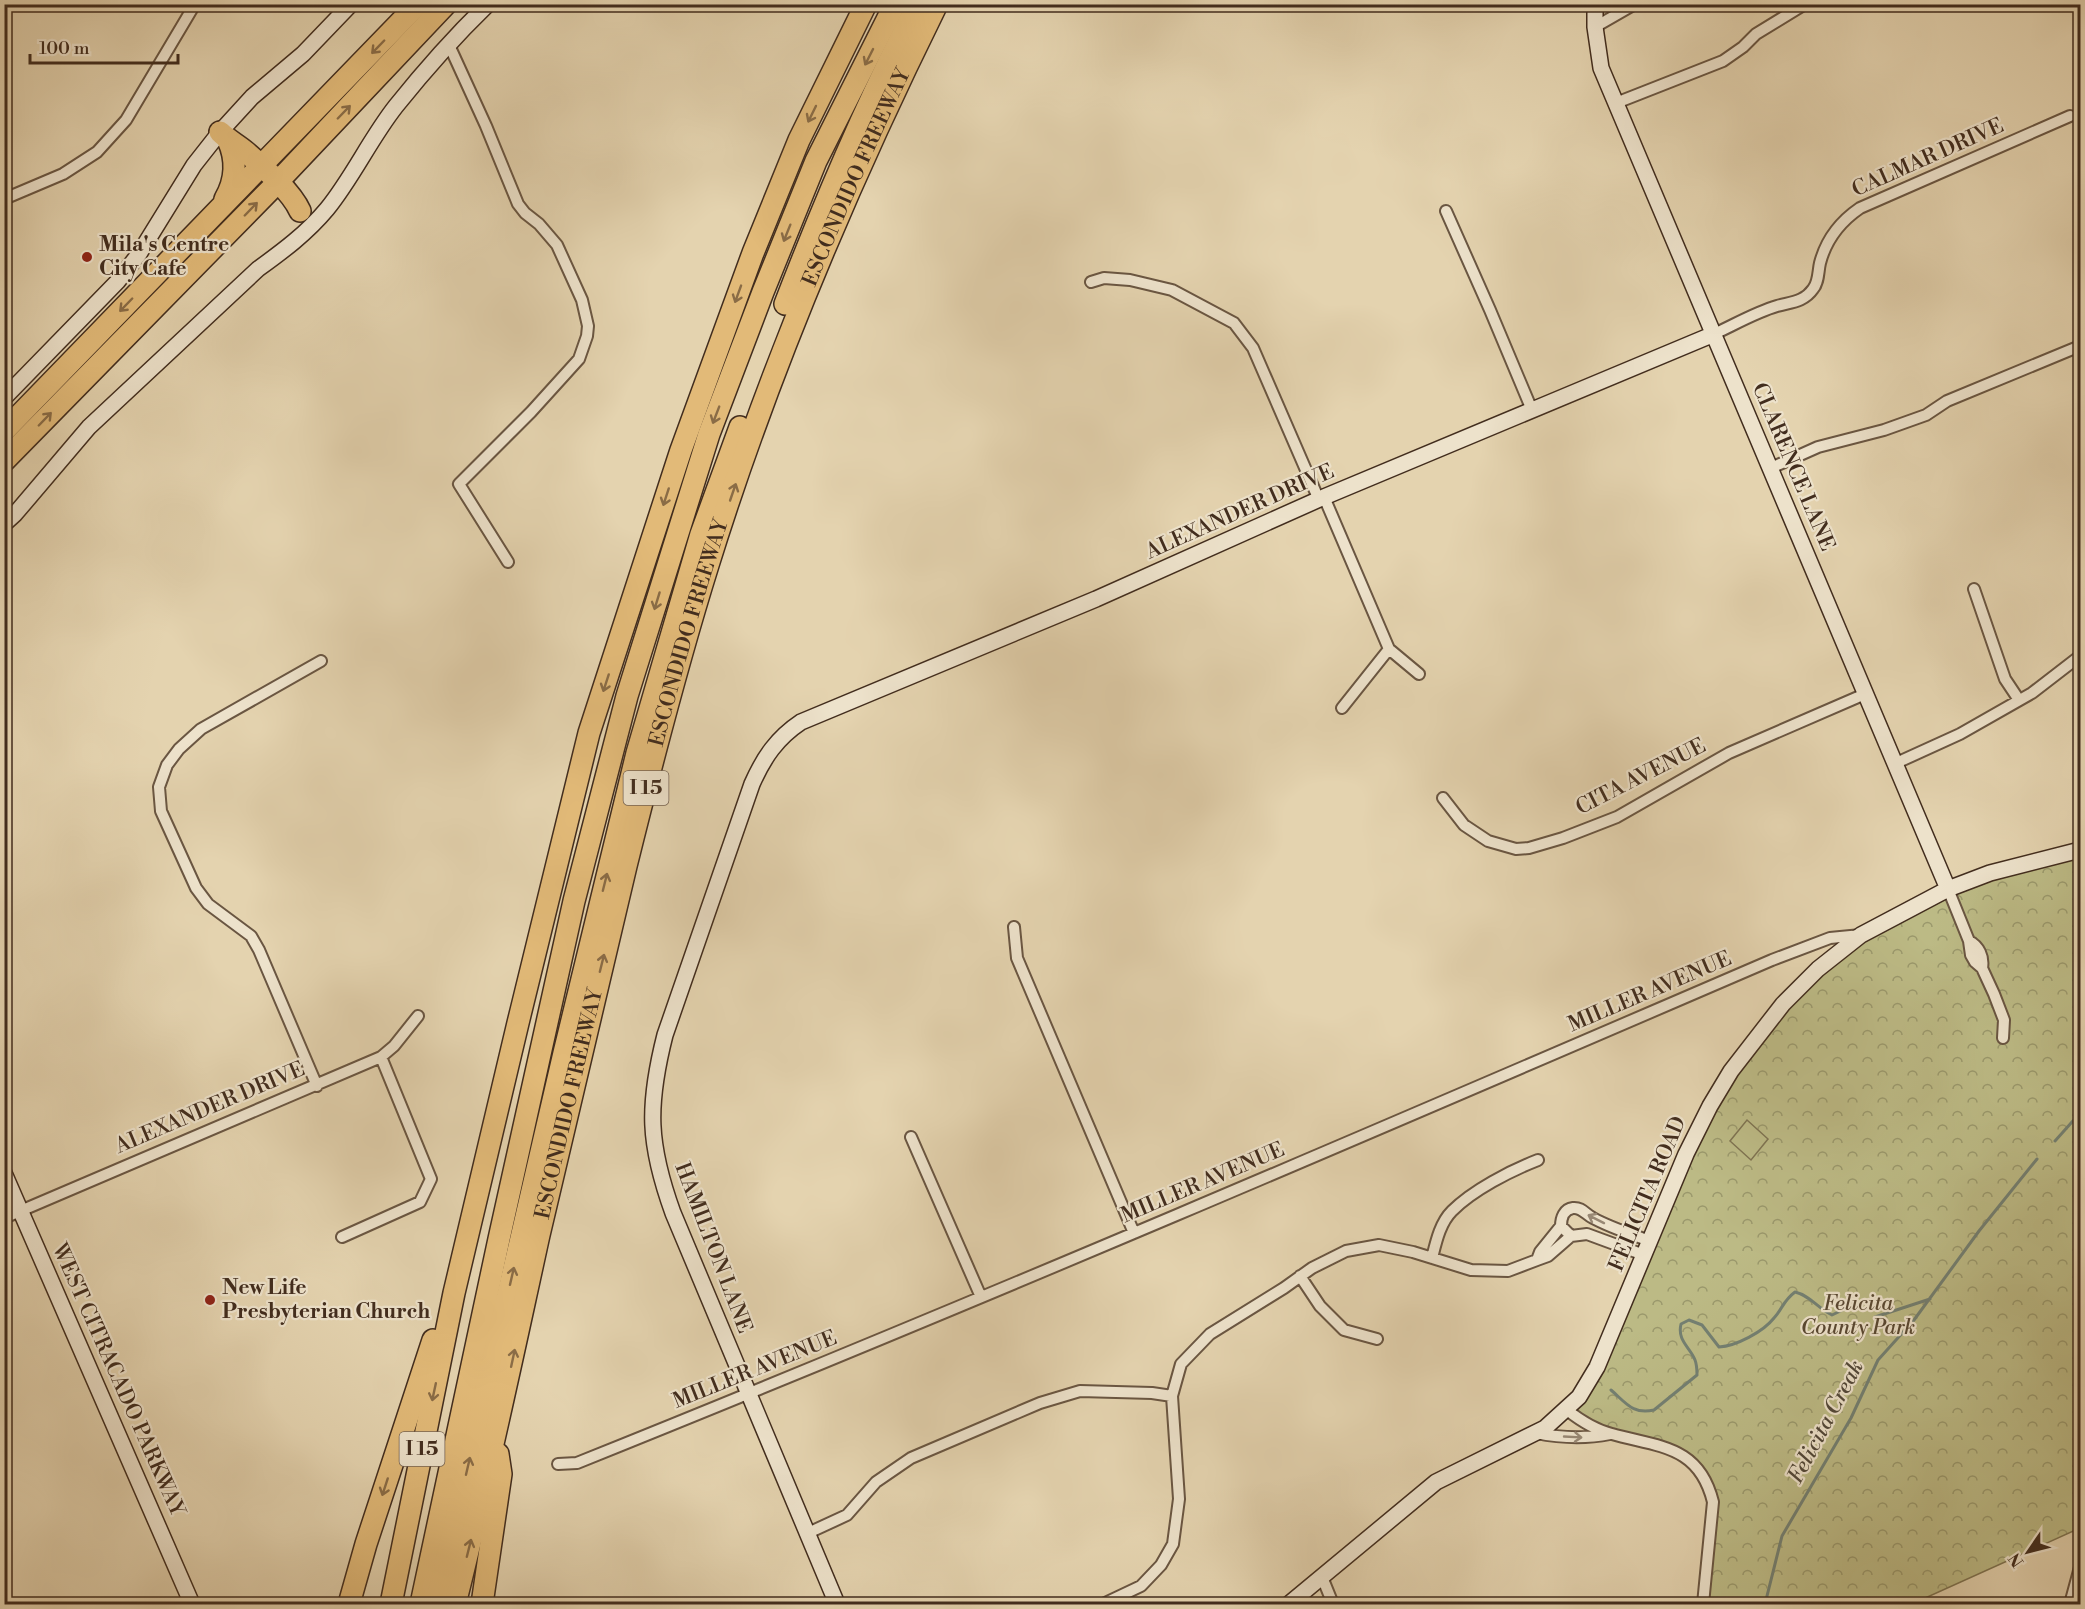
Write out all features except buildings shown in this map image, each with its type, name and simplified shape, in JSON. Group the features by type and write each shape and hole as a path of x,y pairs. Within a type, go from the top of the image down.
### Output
{"highway":[{"path":"4,430 418,4"},
{"path":"4,461 274,185 446,4"},
{"name":"I 15","path":"391,1605 454,1293 589,733 681,450 753,253 799,140 866,4"},
{"path":"421,1605 496,1248 572,912 627,696 709,434 763,292 816,160 895,4"},
{"path":"436,1605 636,753 701,534 817,221 897,44 918,4"},
{"name":"ESCONDIDO FREEWAY","path":"455,1605 495,1439 539,1234 598,980 661,726 708,564 799,308 882,117 937,4"},
{"path":"224,136 245,150 258,170 274,185 288,206 303,212 303,154"},
{"path":"219,210 235,174 234,152 224,136"},
{"path":"349,1605 366,1544 435,1332 454,1293"},
{"path":"482,1605 501,1474 495,1439"},
{"path":"447,1605 451,1538"}],"street":[{"path":"4,200 63,174 97,152 126,120 195,4"},
{"path":"4,398 118,281 139,254 194,165 224,136 252,97 303,54 351,4"},
{"path":"4,524 88,427 258,269 288,248 303,212 345,184 395,107 461,30 488,4"},
{"name":"CLARENCE LANE","path":"1595,4 1600,68 1948,889 1969,941 1971,955 1982,968 2004,1020 2003,1038"},
{"path":"1595,27 1635,4"},
{"path":"1616,103 1723,61 1743,47 1756,34 1805,4"},
{"path":"449,45 518,204 557,245 582,300 588,326 579,359 531,412 459,484 508,562"},
{"name":"CALMAR DRIVE","path":"1714,333 1777,306 1794,303 1810,294 1815,287 1820,261 1833,233 1850,214 2070,116"},
{"path":"1446,211 1532,410"},
{"path":"1091,282 1104,278 1130,280 1172,290 1234,323 1253,348 1389,649 1419,674"},
{"name":"ALEXANDER DRIVE","path":"786,733 801,722 1096,599 1321,499 1714,333"},
{"path":"1771,468 1818,447 1884,430 1926,415 1947,401 2080,346"},
{"path":"1974,589 2005,679 2019,700"},
{"path":"1342,708 1389,649"},
{"path":"1894,764 1960,734 2032,693 2080,656"},
{"path":"317,1086 251,936 208,904 196,888 161,811 159,788 167,765 179,749 201,729 321,661"},
{"name":"CITA AVENUE","path":"1443,798 1464,825 1488,841 1516,849 1528,848 1563,838 1617,817 1729,753 1865,694"},
{"name":"HAMILTON LANE","path":"786,733 768,752 752,784 665,1035 652,1097 654,1145 664,1189 837,1605"},
{"name":"FELICITA ROAD","path":"1289,1605 1436,1482 1536,1433 1567,1410 1579,1397 1597,1367 1686,1155 1710,1106 1731,1071 1783,1004 1818,969 1861,935 1948,889 1990,873 2080,850"},
{"path":"1014,927 1017,958 1134,1233"},
{"name":"MILLER AVENUE","path":"558,1464 577,1463 748,1394 1134,1233 1773,960 1830,938 1861,935"},
{"name":"ALEXANDER DRIVE","path":"4,1218 381,1057 394,1046 418,1016"},
{"path":"342,1237 420,1202 431,1179 381,1057"},
{"path":"911,1137 981,1297"},
{"path":"1432,1258 1438,1234 1451,1212 1475,1193 1519,1167 1538,1160"},
{"name":"WEST CITRACADO PARKWAY","path":"4,1173 192,1605"},
{"path":"1537,1260 1540,1252 1561,1226 1565,1212 1572,1208 1581,1209 1591,1218 1647,1248"},
{"path":"1561,1226 1571,1236"},
{"path":"1103,1605 1142,1586 1161,1565 1173,1544 1179,1499 1172,1396 1181,1364 1210,1334 1312,1268 1346,1251 1379,1245 1471,1270 1508,1270 1548,1256 1571,1236 1587,1234 1647,1248"},
{"path":"1300,1276 1320,1306 1344,1330 1377,1339"},
{"path":"807,1534 847,1515 876,1482 911,1458 1040,1403 1080,1391 1152,1393 1172,1396"},
{"path":"1567,1410 1589,1426 1610,1434 1675,1450 1694,1465 1705,1479 1713,1502 1703,1605"},
{"path":"1536,1433 1590,1438 1610,1434"},
{"path":"2070,1605 2080,1567"},
{"path":"1322,1577 1333,1605"}],"green space":[{"name":"Felicita County Park","path":"2080,850 2080,1528 1912,1604 1703,1604 1713,1502 1686,1458 1610,1434 1567,1410 1579,1397 1710,1106 1818,969 1948,889"},
{"path":"1747,1120 1768,1139 1751,1160 1730,1141"}],"waterway":[{"name":"Felicita Creak","path":"2055,1141 2080,1113"},
{"name":"Felicita Creak","path":"1765,1604 1782,1536 1851,1418 1878,1360 1914,1320 1979,1231 2037,1159"},
{"path":"1611,1390 1635,1409 1654,1410 1697,1375 1695,1360 1680,1330 1681,1324 1689,1320 1702,1325 1719,1347 1741,1341 1763,1328 1795,1292 1805,1296 1832,1315 1853,1305 1861,1309"},
{"path":"1875,1317 1930,1299"}],"place":[{"name":"Mila's Centre City Cafe","path":"87,257"},
{"name":"New Life Presbyterian Church","path":"210,1300"}]}
